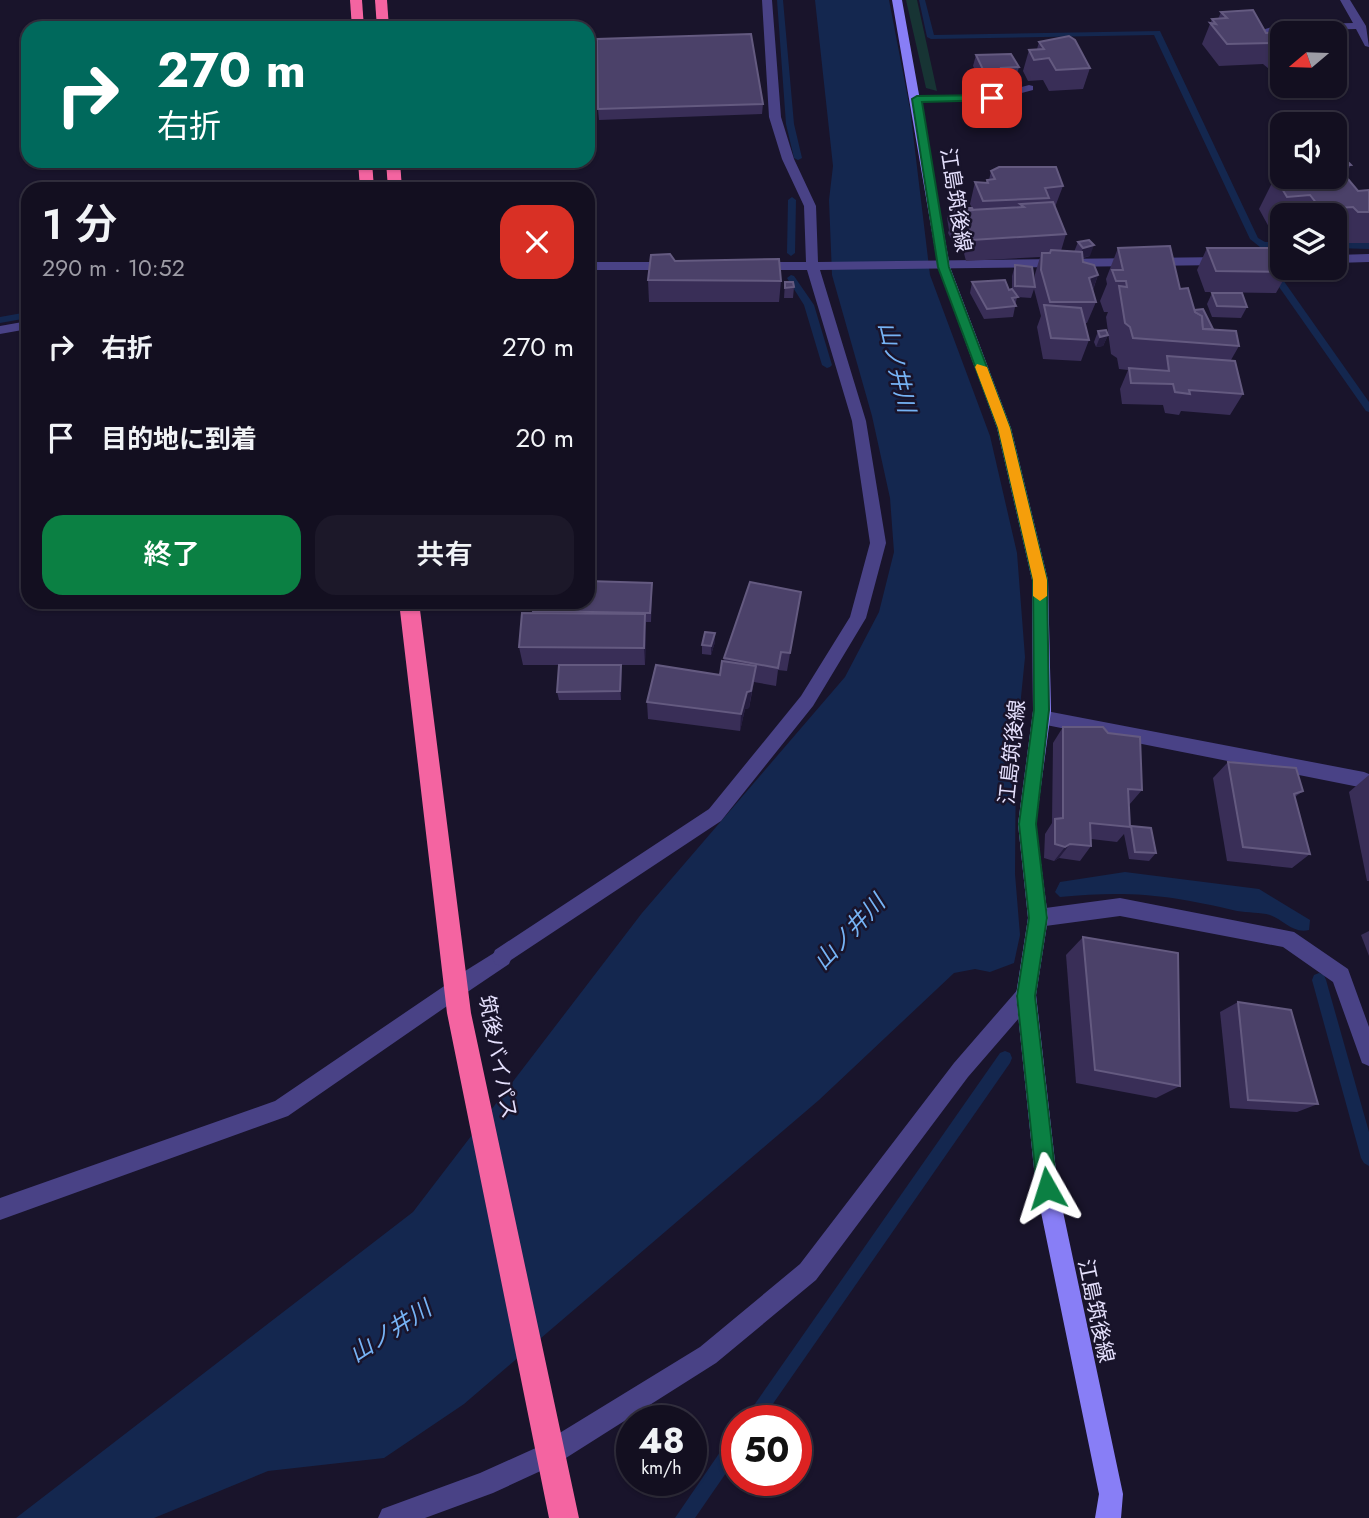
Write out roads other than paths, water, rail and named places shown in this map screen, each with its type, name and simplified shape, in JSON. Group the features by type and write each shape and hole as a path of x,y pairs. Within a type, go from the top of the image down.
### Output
{"highway":[{"path":"356,0 358,21"},
{"path":"381,0 382,21"},
{"name":"筑後バイパス","path":"410,609 458,1000 564,1518"}],"main road":[{"name":"江島筑後線","path":"897,0 917,99 939,267 1004,428 1040,580 1041,717 1027,824 1038,918 1026,996 1047,1188 1111,1494 1108,1518"}],"street":[{"path":"0,1209 281,1109 458,1000 502,957 715,815 807,701 858,618 878,543 859,421 820,267 810,206 788,159 775,117 767,0"},
{"path":"1345,0 1369,44"},
{"path":"1265,41 1266,32 1278,28 1361,26"},
{"path":"917,99 992,98 1029,88"},
{"path":"1347,259 1369,258"},
{"path":"746,266 939,267 1242,261"},
{"path":"595,266 680,266"},
{"path":"0,330 21,326"},
{"path":"1041,717 1364,780"},
{"path":"1038,918 1120,907 1287,939 1341,976 1369,1056"},
{"path":"391,1518 484,1484 550,1454 708,1355 808,1272 961,1070 1026,996"}],"water":[{"name":"山ノ井川","path":"815,0 889,0 910,109 930,275 990,436 1017,553 1025,657 1016,747 1015,874 1020,935 1014,963 990,972 975,969 954,973 819,1100 464,1404 384,1458 268,1471 154,1518 16,1518 413,1212 642,913 845,677 879,612 894,552 890,498 872,416 832,275 829,200 833,166"},
{"path":"1125,872 1259,889 1310,920 1309,930 1298,930 1266,914 1191,901 1129,894 1060,897 1055,892 1060,882"}],"waterway":[{"path":"780,0 790,124 798,158"},
{"path":"922,0 931,37 1157,33 1254,239 1263,245 1270,245"},
{"path":"791,253 792,200"},
{"path":"1347,245 1369,246"},
{"path":"791,278 809,305 827,365"},
{"path":"1279,280 1369,409"},
{"path":"0,320 21,316"},
{"path":"1319,980 1369,1158"},
{"path":"762,1405 1005,1058"},
{"path":"684,1518 721,1465"}]}
